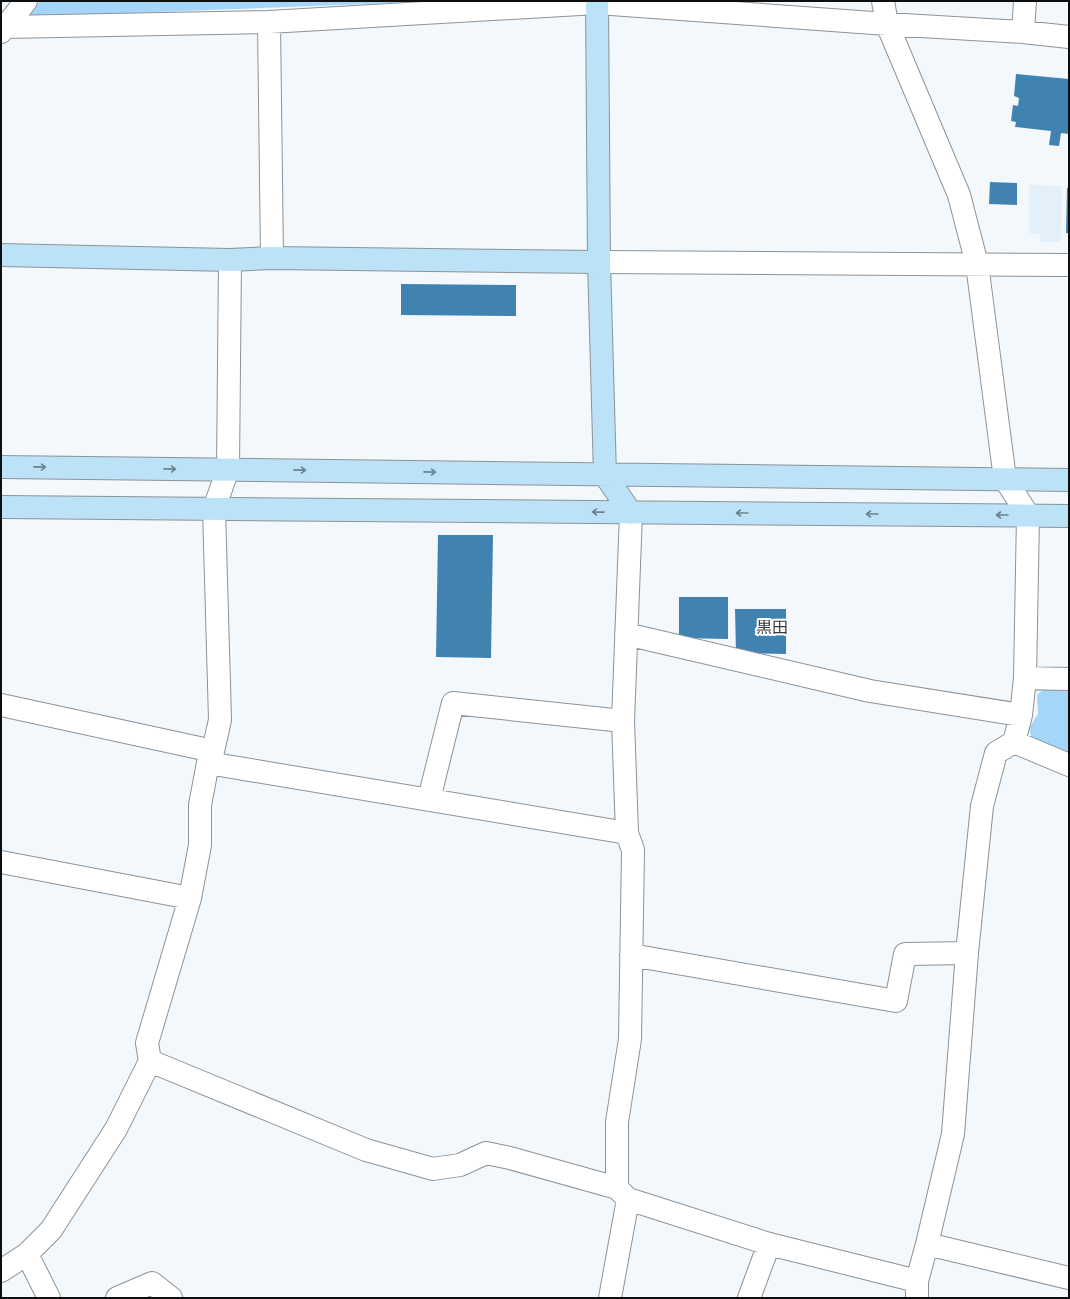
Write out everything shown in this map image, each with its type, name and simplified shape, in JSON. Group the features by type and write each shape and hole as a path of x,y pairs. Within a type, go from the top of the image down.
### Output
{"street":[{"path":"3,29 26,1"},
{"path":"150,1061 366,1150 433,1169 460,1165 486,1153 510,1158 769,1244 917,1290 953,1134 967,953 982,806 996,753 1014,742 1021,715 1025,678 1028,515 1005,479 977,264 959,195 887,24 883,1"},
{"path":"1024,1 1024,32"},
{"path":"3,29 269,22 597,2 887,24 1024,32 1069,37"},
{"path":"597,2 599,262 605,475 631,513 623,721 627,833 633,850 630,1039 617,1122 622,1194 610,1298"},
{"path":"269,22 272,258"},
{"path":"1,255 230,260 272,258 1069,265"},
{"path":"1,1271 27,1254 51,1230 116,1129 150,1061 147,1043 190,898 200,845 200,805 220,720 214,509 228,469 230,260"},
{"path":"1,467 1069,480"},
{"path":"1,507 1069,516"},
{"path":"626,634 870,691 1021,715"},
{"path":"1025,678 1069,678"},
{"path":"429,799 453,703 623,721"},
{"path":"1,704 211,757 429,799 627,833"},
{"path":"1014,742 1069,765"},
{"path":"1,862 190,898"},
{"path":"631,955 896,1001 905,954 967,953"},
{"path":"749,1298 769,1244"},
{"path":"927,1244 1069,1278"},
{"path":"27,1254 49,1298"},
{"path":"117,1298 152,1283 171,1298"}],"shaded area":[{"path":"40,1 445,1 26,17"},
{"path":"1029,185 1062,186 1061,242 1040,242 1040,234 1029,233"},
{"path":"1045,688 1069,688 1069,761 1033,743 1029,728 1038,714 1037,695"}],"building":[{"path":"1016,74 1069,79 1069,134 1061,133 1059,146 1049,145 1051,131 1015,127 1016,122 1011,121 1013,105 1018,106 1019,98 1014,96"},
{"path":"990,182 1017,183 1017,205 989,204"},
{"path":"1067,188 1069,188 1069,233 1066,233"},
{"path":"401,284 516,285 516,316 401,315"},
{"path":"438,535 493,535 491,658 436,657"},
{"path":"679,597 728,597 728,639 679,638"},
{"path":"735,609 786,609 786,654 736,653"}],"district":[{"name":"黒田","path":"772,627"}]}
